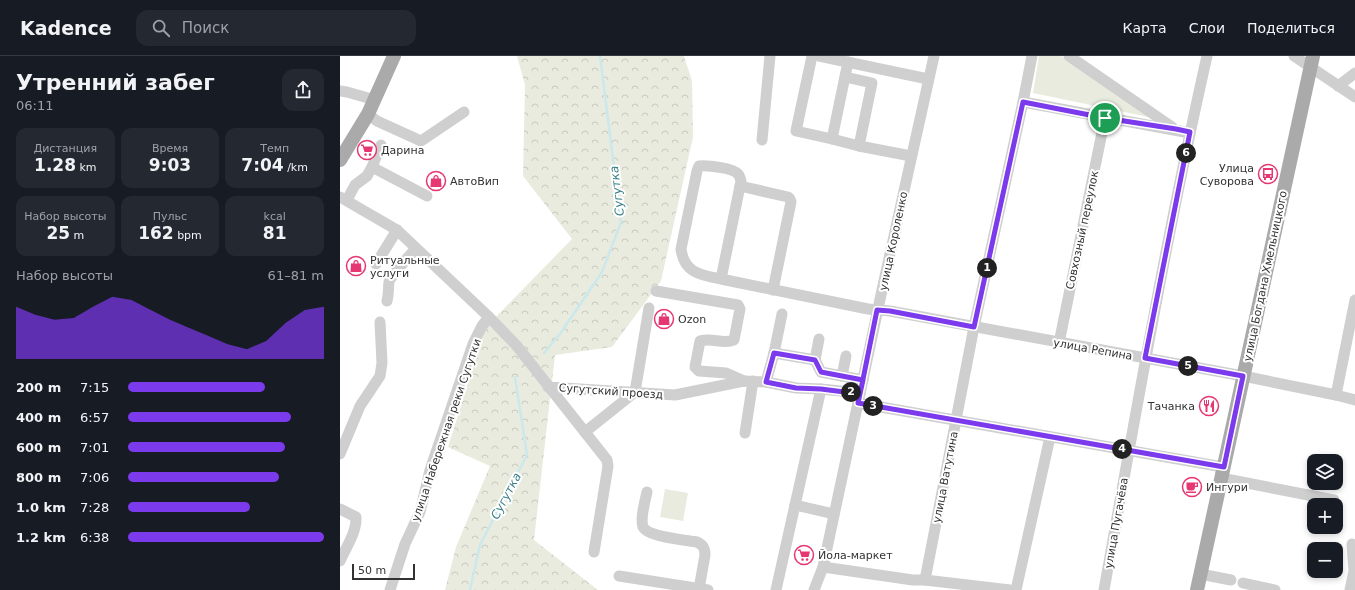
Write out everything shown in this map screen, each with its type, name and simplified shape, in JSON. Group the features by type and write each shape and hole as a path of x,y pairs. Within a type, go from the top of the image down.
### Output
{"main road":[{"path":"340,160 368,114 394,56"},
{"name":"улица Богдана Хмельницкого","path":"1197,590 1311,62"}],"street":[{"path":"762,140 770,56"},
{"path":"812,56 796,131 859,146 911,156"},
{"path":"819,56 928,79"},
{"name":"улица Короленко","path":"814,590 823,567 877,310 934,56"},
{"name":"улица Ватутина","path":"925,580 974,327 1032,56"},
{"path":"1069,56 1176,129"},
{"name":"улица Пугачёва","path":"1104,590 1145,358 1190,132 1207,56"},
{"path":"1294,56 1311,62 1338,86 1355,97"},
{"path":"832,139 848,62"},
{"path":"1338,86 1355,73"},
{"path":"845,77 872,83 859,146"},
{"path":"340,92 347,92 374,100"},
{"path":"1023,102 1105,118 1190,132"},
{"path":"368,114 377,121 421,141 464,112"},
{"name":"Совхозный переулок","path":"1059,343 1105,118"},
{"path":"343,199 355,185 367,176 381,145"},
{"name":"улица Репина","path":"740,186 740,175 734,171 705,165 699,166 696,172 681,249 682,256 689,269 699,274 721,279 868,309 890,311 1243,376 1355,400"},
{"path":"372,167 427,196"},
{"path":"721,279 740,186 788,197 791,202 773,290"},
{"name":"Сугутский проезд","path":"343,199 397,230 489,317 516,345 548,387 675,394 748,381 766,382 796,388 821,389 956,420 1129,451 1326,498"},
{"path":"376,264 397,230"},
{"path":"387,301 391,277 416,248"},
{"path":"656,291 738,305 740,309 734,340 729,342 706,339 700,341 695,367 699,371 726,373 748,381 745,433"},
{"path":"1336,395 1355,304"},
{"path":"585,432 634,392 649,308"},
{"path":"766,382 782,314"},
{"name":"улица Набережная реки Сугутки","path":"390,590 405,544 420,512 430,470 473,344 482,326 489,317"},
{"path":"340,454 360,406 380,376 382,363 380,322"},
{"path":"819,339 815,360 821,372 863,380"},
{"path":"774,353 815,360"},
{"path":"842,376 846,356"},
{"path":"548,387 607,460 608,466 594,552"},
{"path":"776,590 821,389"},
{"path":"1016,590 1050,437"},
{"path":"619,576 703,589 705,549 697,542 654,534 646,531 642,520 647,492"},
{"path":"795,505 834,514"},
{"path":"340,509 356,517 355,527 340,561"},
{"path":"1350,590 1354,571 1352,544"},
{"path":"823,567 913,580 925,580 1010,590"},
{"path":"1200,574 1231,580"},
{"path":"1242,583 1275,590"}],"green space":[{"path":"517,56 684,56 692,81 693,137 661,281 612,347 555,355 534,540 598,590 445,590 456,547 490,466 448,447 486,327 572,239 523,176 525,85"},
{"path":"1039,56 1061,56 1158,119 1033,93"},
{"path":"665,489 688,493 683,521 660,517"}],"waterway":[{"name":"Сугутка","path":"544,353 560,334 602,272 621,222 600,56"},
{"name":"Сугутка","path":"470,590 480,545 527,455 515,377"}],"place":[{"name":"Дарина","path":"367,150"},
{"name":"Улица Суворова","path":"1268,174"},
{"name":"АвтоВип","path":"436,181"},
{"name":"Ритуальные услуги","path":"356,266"},
{"name":"Ozon","path":"664,319"},
{"name":"Тачанка","path":"1209,406"},
{"name":"Ингури","path":"1192,487"},
{"name":"Йола-маркет","path":"804,555"}],"route":[{"path":"1105,118 1023,102 974,327 890,311 877,310 863,380 860,394 821,389 796,388 766,382 774,353 815,360 821,372 863,380 860,394 858,403 1224,467 1243,376 1145,358 1190,132 1105,118"}]}
